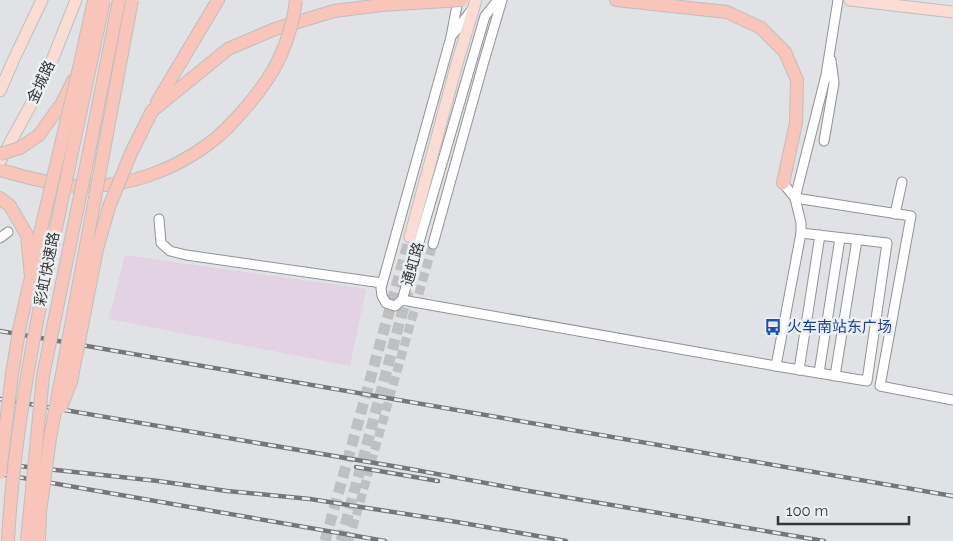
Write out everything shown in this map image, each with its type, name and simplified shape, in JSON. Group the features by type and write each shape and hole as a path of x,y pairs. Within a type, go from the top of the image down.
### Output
{"highway":[{"path":"0,473 20,325 94,0"},
{"name":"彩虹快速路","path":"8,541 13,472 28,368 104,0"},
{"name":"彩虹快速路","path":"27,541 43,376 119,0"},
{"path":"39,541 40,512 50,438 132,0"},
{"path":"50,438 71,382 97,249 109,207 131,154 152,111 218,0"},
{"path":"0,170 61,184 89,186 127,182 149,176 187,158 228,128 248,107 264,86 280,58 290,31 296,0"},
{"path":"382,5 398,0"},
{"path":"152,111 228,49 275,29 334,11 382,5 462,0"},
{"path":"616,0 727,12 761,28 785,52 797,80 796,123 784,183"},
{"path":"0,154 20,148 40,135 62,103 80,68"},
{"path":"0,198 10,206 28,235 31,277"}],"main road":[{"path":"0,91 42,0"},
{"name":"金城路","path":"0,161 38,91 76,0"},
{"path":"850,0 953,12"},
{"name":"通虹路","path":"410,236 474,4"}],"street":[{"name":"通虹路","path":"458,0 451,37 382,283 382,296 386,303 396,306 402,300 406,290 485,16 500,0"},
{"name":"通虹路","path":"433,244 500,0"},
{"path":"794,198 826,76 838,0"},
{"path":"451,37 474,4"},
{"path":"824,141 834,82 830,50"},
{"path":"895,214 902,182"},
{"path":"776,366 801,233 801,223 794,198 784,183"},
{"path":"794,198 911,216 880,386 953,400"},
{"path":"159,219 161,243 170,251 268,268 382,283"},
{"path":"0,238 8,232"},
{"path":"402,300 867,381 887,243 801,233"},
{"path":"799,370 820,236"},
{"path":"819,373 840,238"},
{"path":"836,376 857,240"}],"shaded area":[{"path":"125,255 366,289 350,366 109,319"}],"tunnel":[{"path":"325,541 410,237"},
{"path":"349,541 433,244"},
{"path":"341,541 408,291"}],"railway":[{"path":"0,331 953,496"},
{"path":"0,399 824,541"},
{"path":"0,464 310,499 566,541"},
{"path":"356,467 438,481"},
{"path":"0,474 385,541"}],"place":[{"name":"火车南站东广场","path":"773,327"}]}
